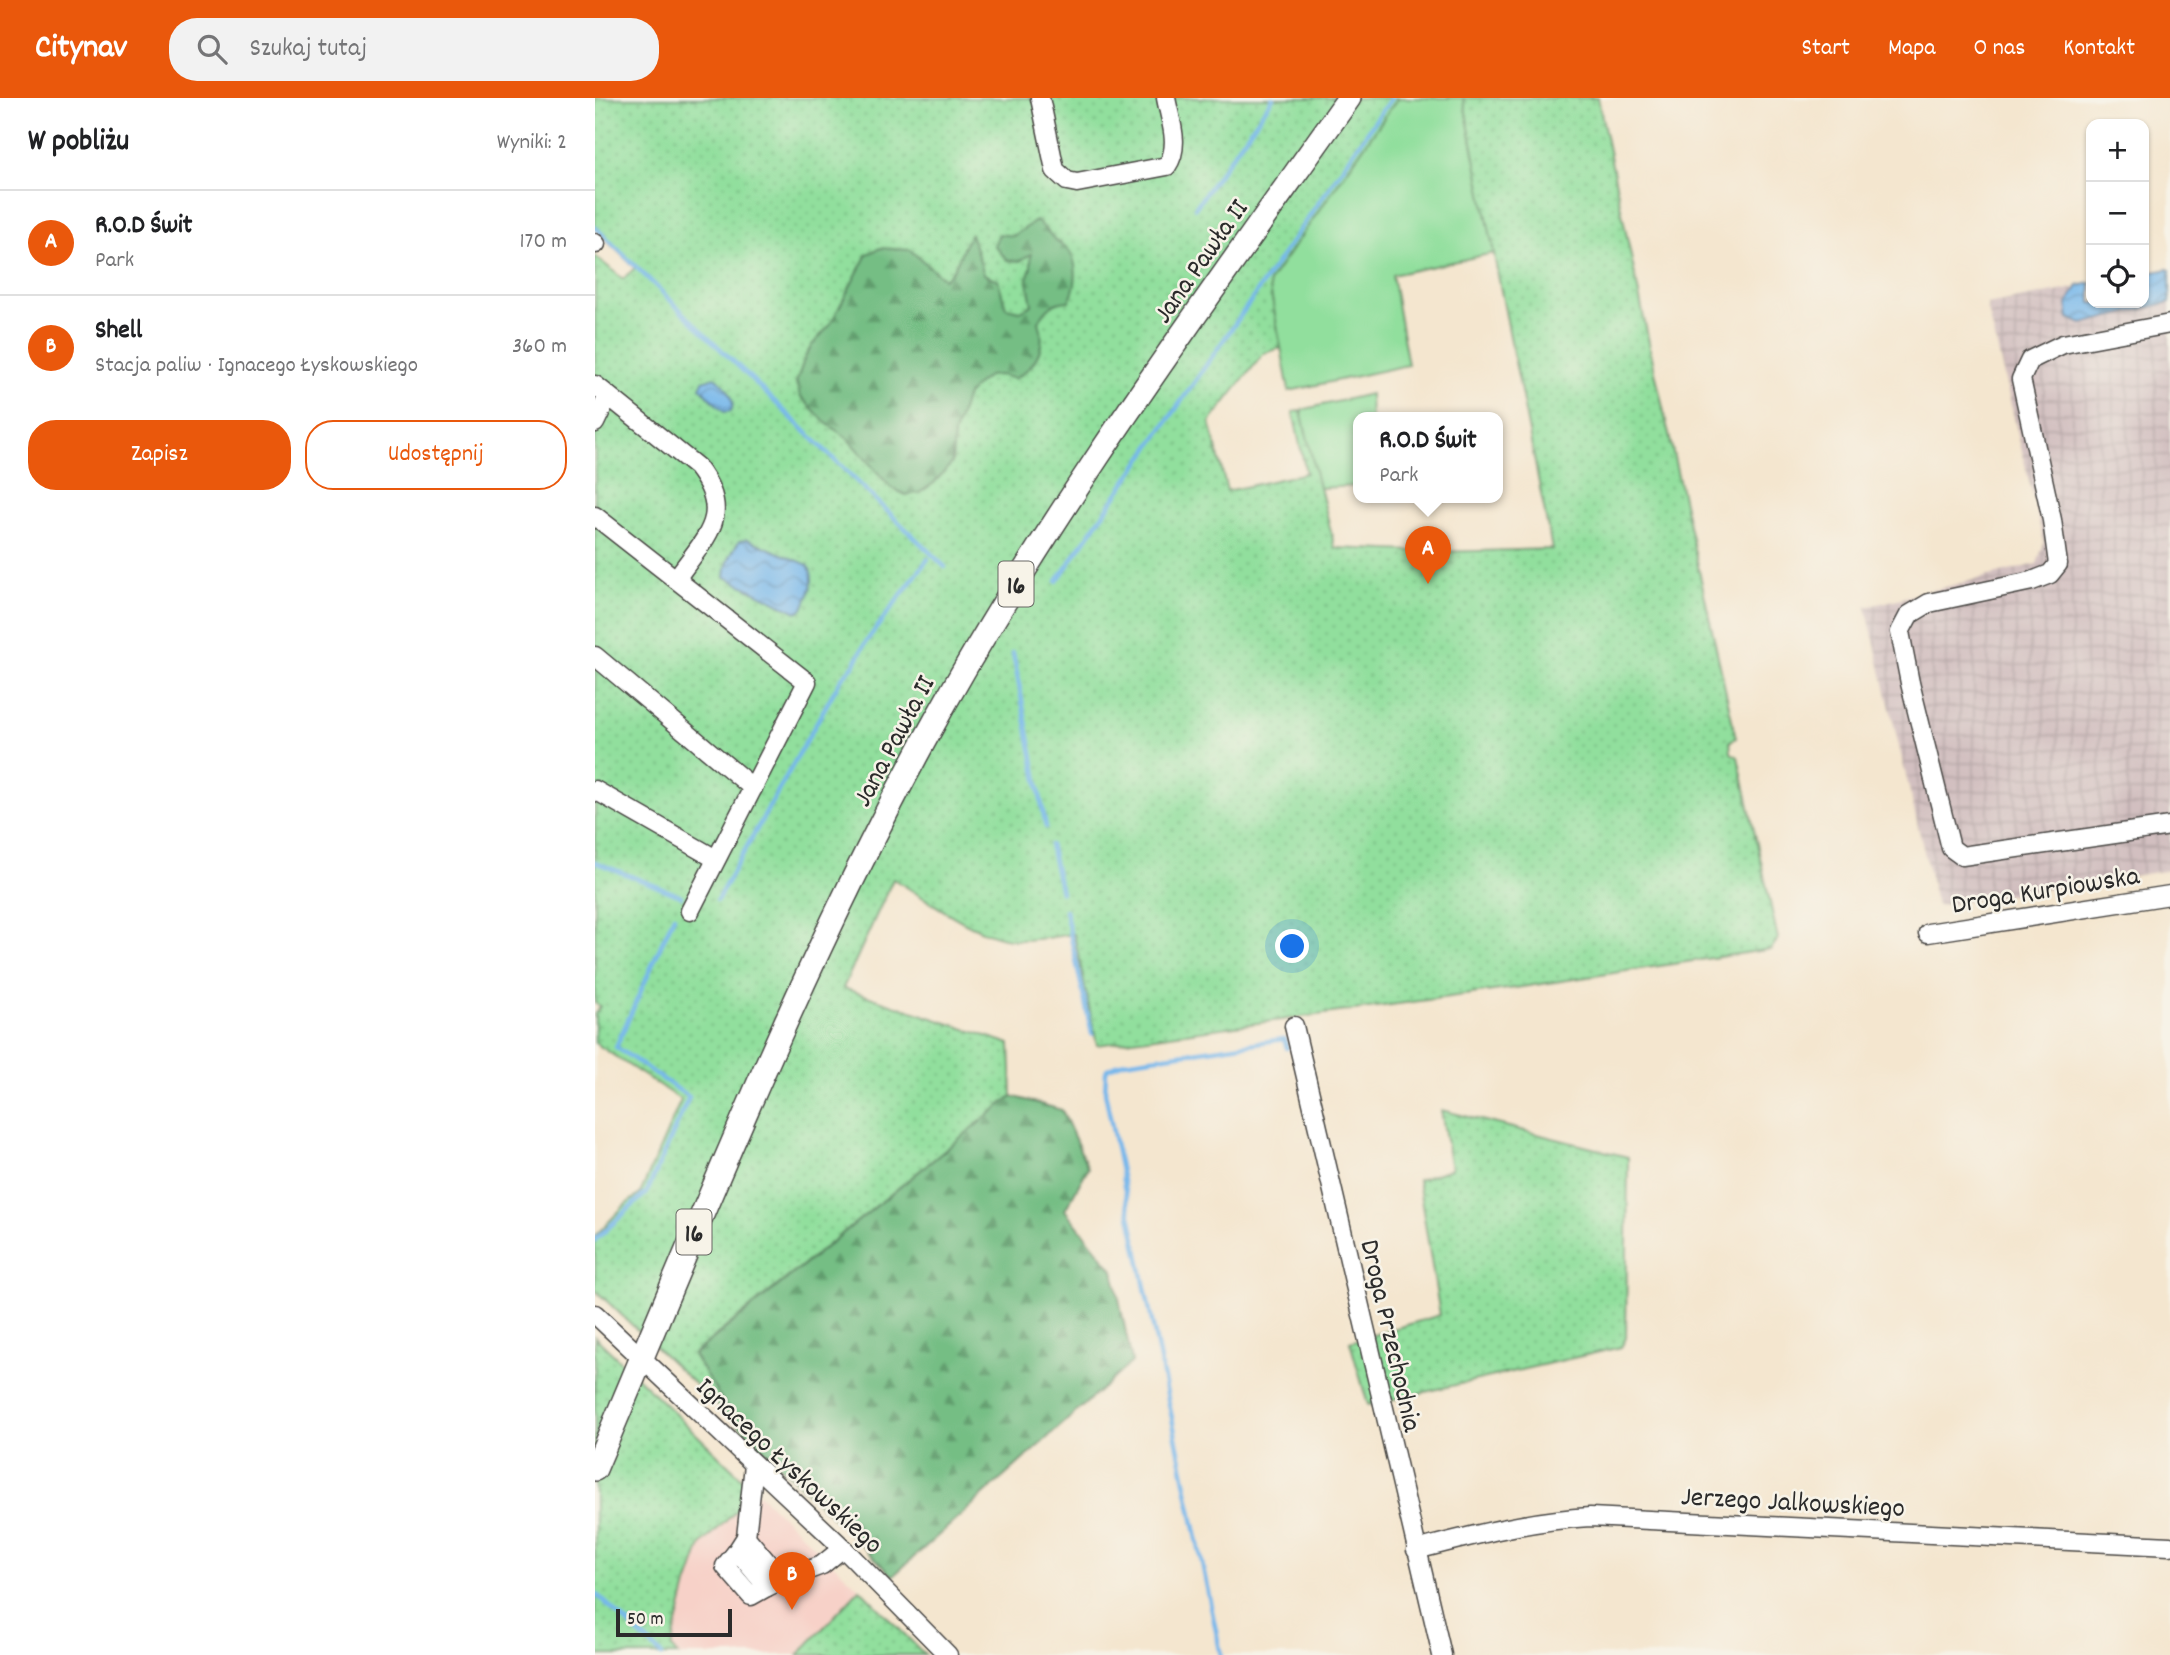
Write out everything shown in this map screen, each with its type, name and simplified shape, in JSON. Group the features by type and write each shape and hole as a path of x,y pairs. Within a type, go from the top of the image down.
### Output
{"main road":[{"name":"Jana Pawła II","path":"595,1469 795,998 925,739 1010,594 1077,489 1349,98"}],"street":[{"path":"1040,98 1055,170 1067,181 1077,183 1167,166 1174,156 1174,143 1166,98"},
{"path":"2170,324 2063,344 2030,360 2021,379 2059,564 2050,574 2032,581 1929,603 1909,615 1900,632 1951,848 1962,856 2170,826"},
{"path":"595,423 602,390 697,467 711,484 717,508 714,525 676,579"},
{"path":"595,516 807,682 690,911"},
{"path":"595,656 753,788"},
{"path":"595,790 716,859"},
{"name":"Droga Kurpiowska","path":"1928,933 2170,895"},
{"name":"Droga Przechodnia","path":"1294,1026 1442,1655"},
{"name":"Ignacego Łyskowskiego","path":"595,1314 843,1548 948,1655"},
{"path":"754,1465 741,1544 725,1566 751,1596 822,1565 843,1548"},
{"name":"Jerzego Jalkowskiego","path":"1416,1550 1501,1528 1558,1518 1590,1517 2170,1546"},
{"path":"741,1544 774,1584"}],"shaded area":[{"path":"2170,270 2170,870 1937,906 1866,607 2037,564 2044,543 1987,305 2086,286 2086,308 2149,308 2149,274"},
{"path":"744,1480 860,1589 798,1655 678,1655 671,1649 687,1585 701,1545 741,1506"}],"green space":[{"path":"595,98 1398,98 1269,282 1281,348 1264,353 1210,422 1227,491 1306,473 1293,412 1301,410 1335,548 1438,552 1552,549 1463,98 1598,98 1736,738 1730,741 1731,753 1738,757 1778,939 1771,949 1515,988 1097,1045 1074,934 1020,940 987,933 954,917 893,879 843,988 1010,1044 1012,1096 693,1354 739,1426 595,1290 595,1236 626,1204 640,1194 681,1100 595,1043 595,1014 600,1006 595,1003 595,256 623,279 635,268 595,229"},
{"path":"1398,98 1463,98 1494,253 1392,275 1408,365 1289,391 1269,282"},
{"path":"1036,221 1057,242 1066,247 1073,259 1075,281 1069,301 1047,309 1039,322 1042,339 1038,355 1022,374 1014,379 1001,375 988,376 967,395 954,434 952,463 934,483 919,493 906,495 891,488 847,438 826,423 800,396 796,383 805,357 830,325 867,254 880,248 910,250 944,279 956,264 971,234 984,274 998,280 1006,308 1020,311 1032,305 1027,279 1031,254 1020,261 1007,260 994,245 999,234 1013,236"},
{"path":"1370,394 1371,412 1353,412 1353,486 1319,488 1301,410"},
{"path":"1012,1096 1062,1110 1088,1168 1065,1210 1113,1270 1132,1362 893,1576 739,1426 693,1355"},
{"path":"1441,1110 1628,1157 1626,1338 1621,1347 1368,1405 1350,1342 1440,1315 1418,1180 1451,1169"},
{"path":"595,1337 744,1480 741,1506 701,1545 687,1585 671,1648 678,1655 595,1655"},
{"path":"860,1589 925,1655 798,1655"}],"water":[{"path":"2170,270 2170,302 2149,307 2149,273"},
{"path":"2086,284 2086,308 2146,308 2082,324 2069,318 2067,304 2078,286"},
{"path":"714,377 729,392 731,411 724,412 700,387 703,381"},
{"path":"747,539 808,565 812,582 803,609 796,612 725,577 728,563 739,541"}],"waterway":[{"path":"1195,208 1273,98"},
{"path":"1057,581 1391,98"},
{"path":"595,227 945,567"},
{"path":"717,900 841,679 854,665 866,642 928,559"},
{"path":"1013,653 1046,827"},
{"path":"1050,845 1061,892"},
{"path":"595,862 681,896"},
{"path":"1065,910 1092,1034"},
{"path":"595,1240 647,1192 689,1097 616,1047 674,916"},
{"path":"1221,1655 1105,1092 1106,1072 1107,1069 1124,1062 1284,1039 1287,1048"},
{"path":"595,1593 662,1655"}],"place":[{"name":"R.O.D Świt","path":"1428,584"},
{"name":"Shell","path":"792,1610"}]}
